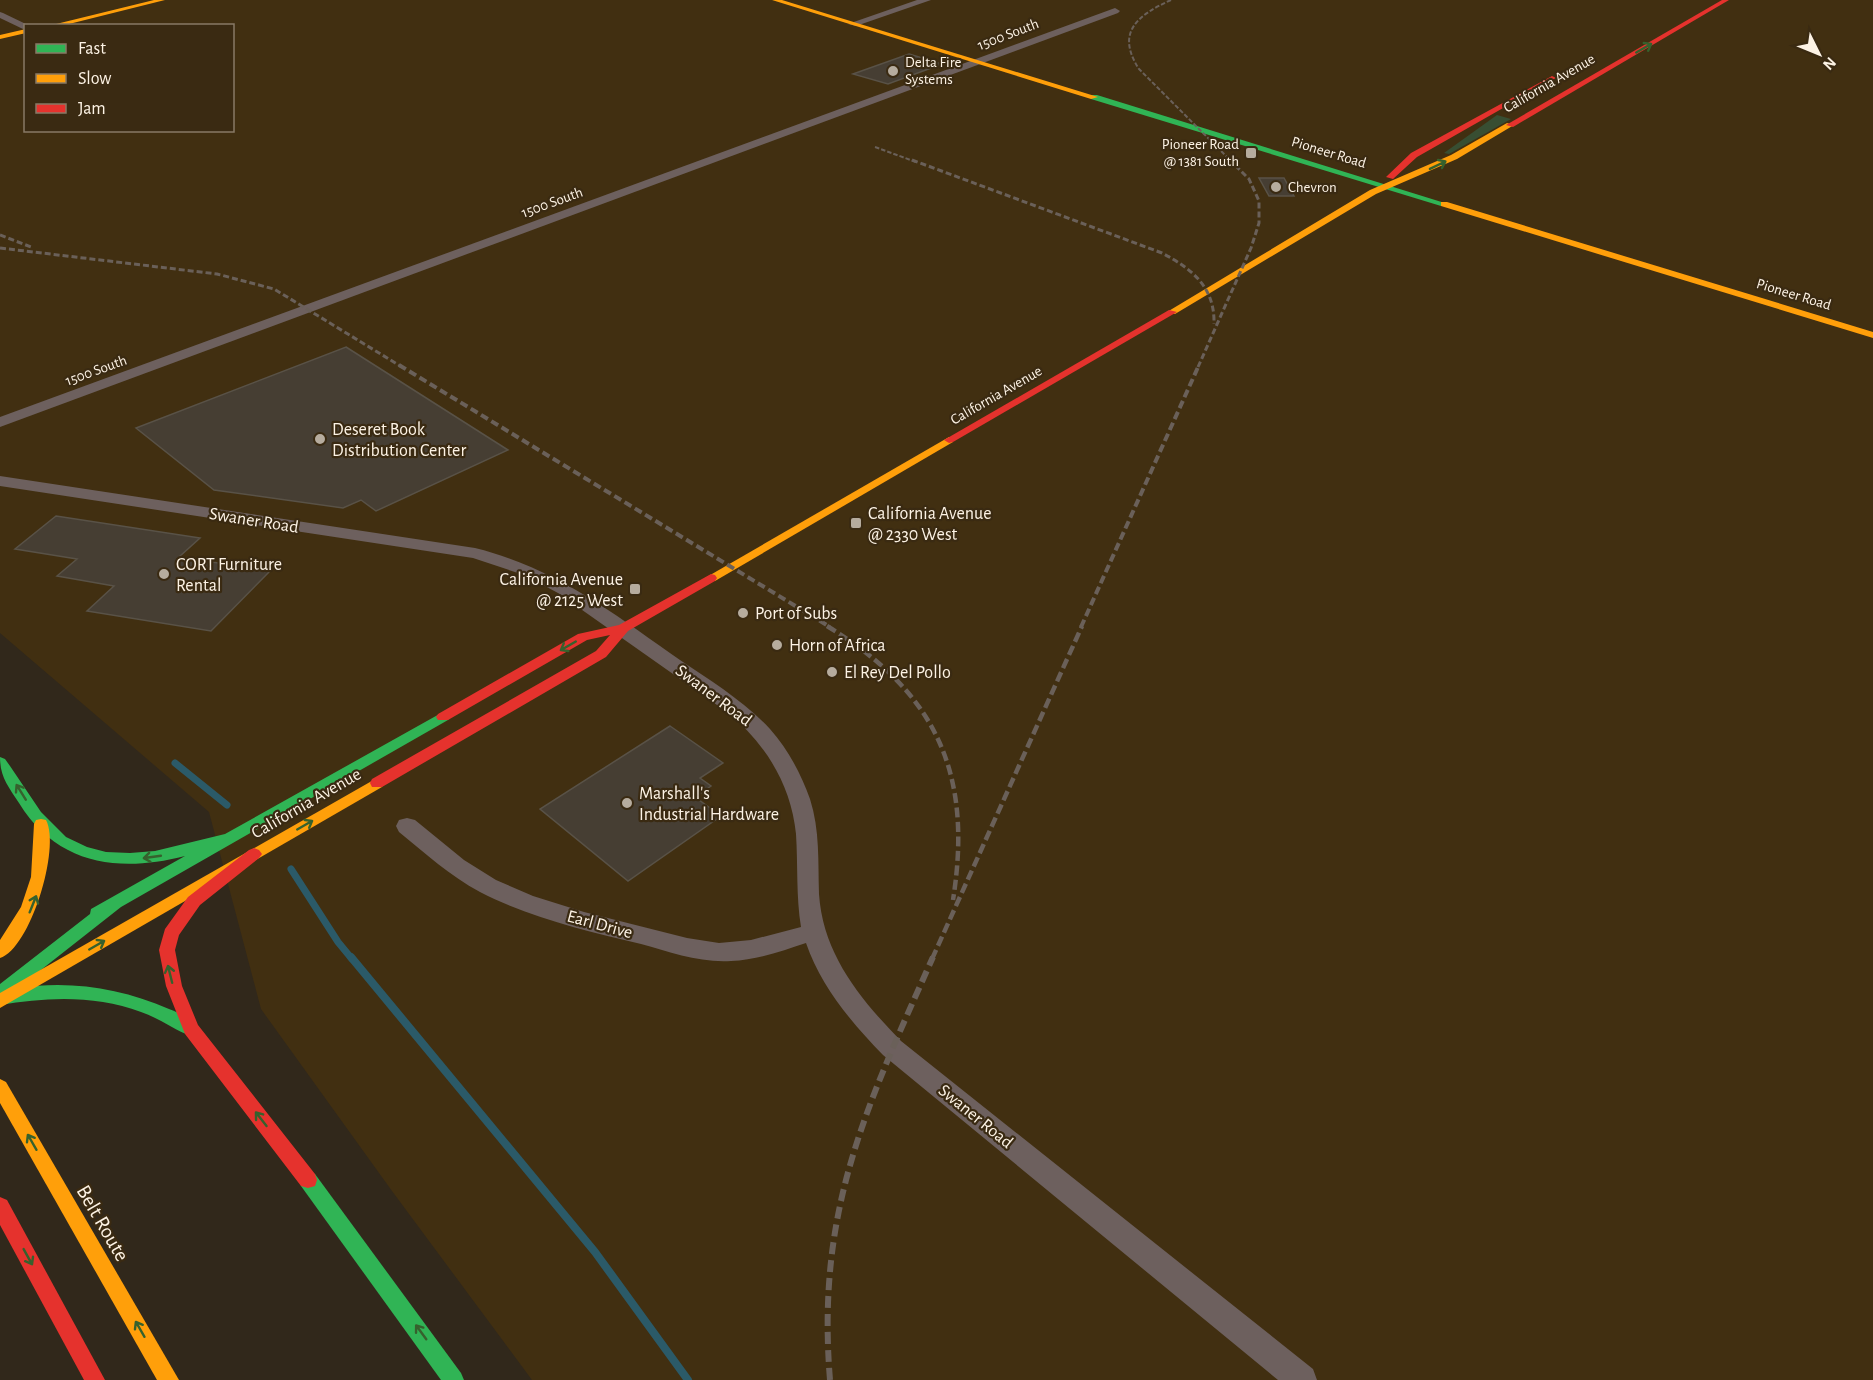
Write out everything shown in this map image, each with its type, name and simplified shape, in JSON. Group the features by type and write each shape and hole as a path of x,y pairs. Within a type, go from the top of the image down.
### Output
{"main road":[{"path":"60,24 162,0"},
{"name":"Pioneer Road","path":"775,0 1873,335"},
{"name":"California Avenue","path":"31,950 583,638 623,628 1201,295 1383,186 1441,164 1726,0"},
{"path":"1661,24 1678,27"},
{"path":"0,37 24,30"},
{"path":"1590,64 1608,68"},
{"name":"California Avenue","path":"1383,186 1396,169 1414,155 1560,74 1583,82"},
{"path":"1504,105 1531,112"},
{"name":"California Avenue","path":"2,997 601,654 623,628"},
{"path":"0,762 41,824 70,847 99,857 116,860 176,853 229,838"},
{"path":"3,961 30,912 38,890 44,850 41,824"},
{"path":"254,854 194,901 171,933 167,950 168,966 191,1029 349,1234 454,1380"},
{"path":"2,997 25,973 115,903"},
{"path":"0,980 70,960"},
{"path":"2,997 58,992 108,996 147,1006 191,1029"},
{"name":"Belt Route","path":"0,1087 169,1380"},
{"path":"0,1206 95,1380"}],"street":[{"path":"853,24 926,0"},
{"name":"1500 South","path":"0,423 1115,11"},
{"path":"0,15 24,28"},
{"name":"Swaner Road","path":"0,481 475,553 547,579 623,628 740,711 765,736 783,764 803,812 809,907 814,932 823,958 847,999 867,1024 892,1048 1302,1380"},
{"name":"Earl Drive","path":"407,826 458,868 488,886 523,901 613,928 702,950 729,952 763,946 814,932"}],"shaded area":[{"path":"0,0 1873,0 1873,1380 532,1380 261,1009 209,812 0,633"}],"green space":[{"path":"1497,115 1511,119 1449,154 1444,153"}],"building":[{"name":"Delta Fire Systems","path":"909,54 942,64 888,84 853,74"},
{"name":"Chevron","path":"1259,178 1284,178 1294,196 1269,196"},
{"name":"Deseret Book Distribution Center","path":"346,347 508,450 376,511 361,500 343,508 214,490 136,428"},
{"name":"CORT Furniture Rental","path":"56,516 200,538 179,557 270,571 211,631 87,611 114,586 57,576 77,559 15,549"},
{"name":"Marshall's Industrial Hardware","path":"670,726 723,763 700,778 711,786 695,797 721,816 628,881 540,809"}],"waterway":[{"path":"175,763 227,805"},
{"path":"291,869 338,942 352,959"},
{"path":"351,957 595,1252 688,1380"}],"railway":[{"path":"1171,0 1149,12 1134,26 1129,45 1132,56 1139,69 1249,179 1259,201 1259,223 1251,248 1198,367"},
{"path":"875,147 916,162"},
{"path":"912,160 1162,253 1192,273 1206,289 1211,300 1214,324"},
{"path":"0,235 31,247"},
{"path":"0,248 217,274 274,289 402,367"},
{"path":"399,365 830,627"},
{"path":"1081,627 1199,365"},
{"path":"827,626 865,652 896,679 920,709 939,741 951,776 957,813 958,855 953,900"},
{"path":"932,959 1082,626"},
{"path":"830,1380 828,1319 831,1264 839,1211 851,1161 867,1112 933,957"}],"traffic: fast":[{"path":"1094,97 1444,204"},
{"path":"97,913 443,717"},
{"path":"0,762 41,823 61,841 83,852 130,859 180,852 229,838"},
{"path":"0,993 115,903"},
{"path":"0,998 50,992 99,994 146,1007 169,1016 191,1029"},
{"path":"308,1180 454,1380"}],"traffic: slow":[{"path":"60,24 162,0"},
{"path":"775,0 1094,97"},
{"path":"0,37 24,31"},
{"path":"1172,312 1373,192 1454,157 1510,125"},
{"path":"1444,204 1873,335"},
{"path":"711,578 949,440"},
{"path":"0,1001 377,783"},
{"path":"0,952 21,922 35,892 41,861 41,824"},
{"path":"0,1087 169,1380"}],"traffic: jam":[{"path":"1510,125 1726,0"},
{"path":"1390,177 1414,155 1552,78"},
{"path":"949,440 1172,312"},
{"path":"443,717 583,637 623,628 711,578"},
{"path":"377,783 601,654 623,628"},
{"path":"254,854 194,901 171,933 167,950 174,986 191,1029 308,1180"},
{"path":"0,1206 95,1380"}],"place":[{"name":"Delta Fire Systems","path":"893,71"},
{"name":"Pioneer Road @ 1381 South","path":"1251,153"},
{"name":"Chevron","path":"1276,187"},
{"name":"Deseret Book Distribution Center","path":"320,439"},
{"name":"California Avenue @ 2330 West","path":"856,523"},
{"name":"CORT Furniture Rental","path":"164,574"},
{"name":"California Avenue @ 2125 West","path":"635,589"},
{"name":"Port of Subs","path":"743,613"},
{"name":"Horn of Africa","path":"777,645"},
{"name":"El Rey Del Pollo","path":"832,672"},
{"name":"Marshall's Industrial Hardware","path":"627,803"}]}
